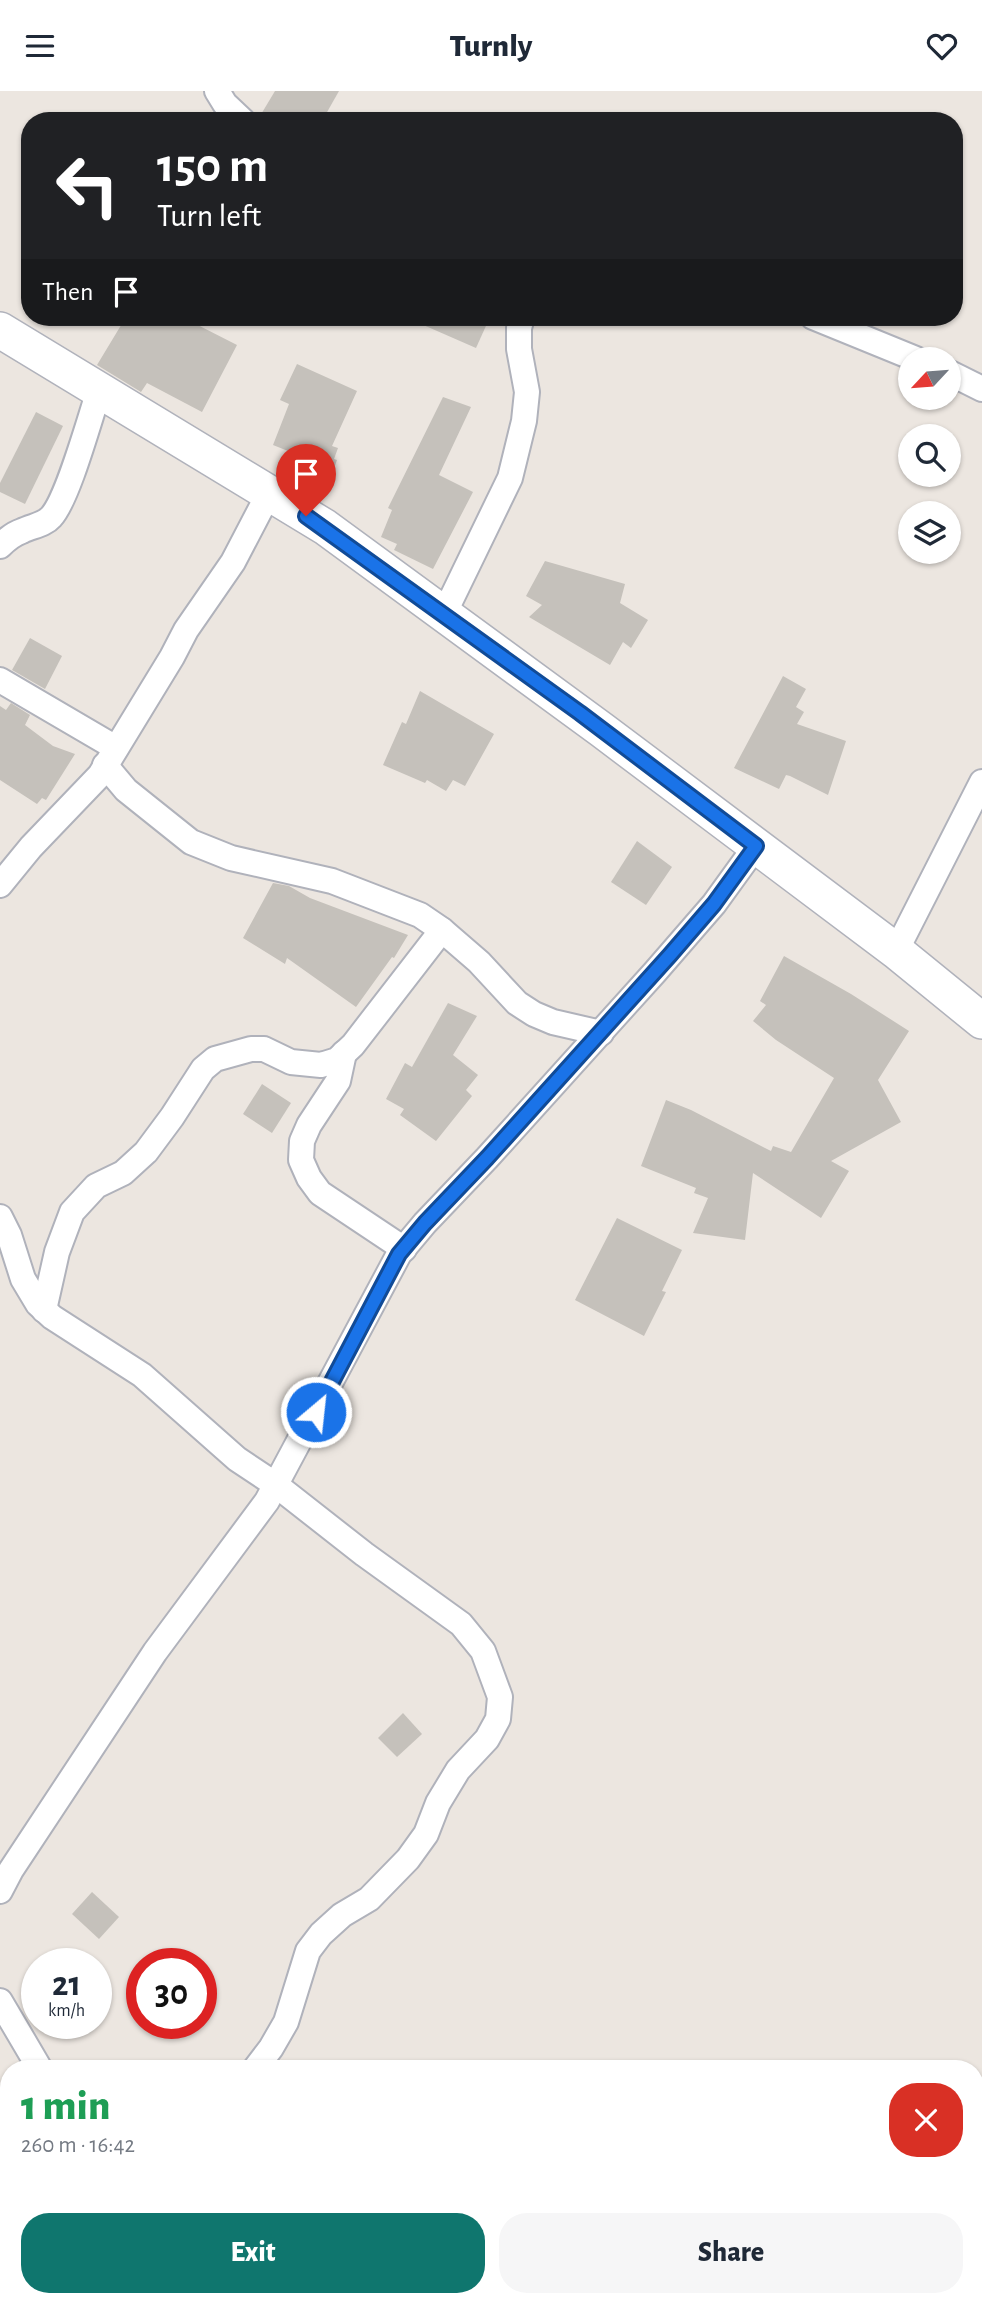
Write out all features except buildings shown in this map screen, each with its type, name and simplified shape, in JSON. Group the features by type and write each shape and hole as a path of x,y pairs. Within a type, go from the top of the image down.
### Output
{"street":[{"path":"217,91 233,112"},
{"path":"444,614 510,478 524,421 527,393 519,349 520,326"},
{"path":"835,326 898,352"},
{"path":"0,330 324,527 896,951 982,1021"},
{"path":"961,378 982,389"},
{"path":"0,546 11,536 51,517 71,476 99,391"},
{"path":"0,885 31,847 100,775 186,630 233,562 269,493"},
{"path":"0,680 111,757 126,790 191,842 211,852 251,864 332,881 420,915 479,962 517,1003 553,1022 601,1034"},
{"path":"896,951 982,782"},
{"path":"0,1891 11,1870 155,1652 267,1501 404,1249 601,1034 714,904 756,846"},
{"path":"44,1310 57,1252 72,1212 96,1186 123,1173 146,1152 203,1069 215,1059 251,1049 264,1049 291,1062 306,1065 321,1065 337,1060 353,1045 442,930"},
{"path":"344,1053 338,1080 309,1125 302,1142 301,1160 320,1193 404,1249"},
{"path":"0,1217 9,1235 23,1279 37,1304 142,1375 237,1459 276,1485 364,1554 461,1624 483,1651 500,1697 498,1719 493,1729 458,1770 438,1803 426,1834 408,1859 369,1899 342,1915 308,1951 286,2022 262,2060"},
{"path":"0,2001 35,2060"}],"route":[{"path":"306,516 580,713 756,846 714,904 601,1034 399,1254 316,1412"}]}
